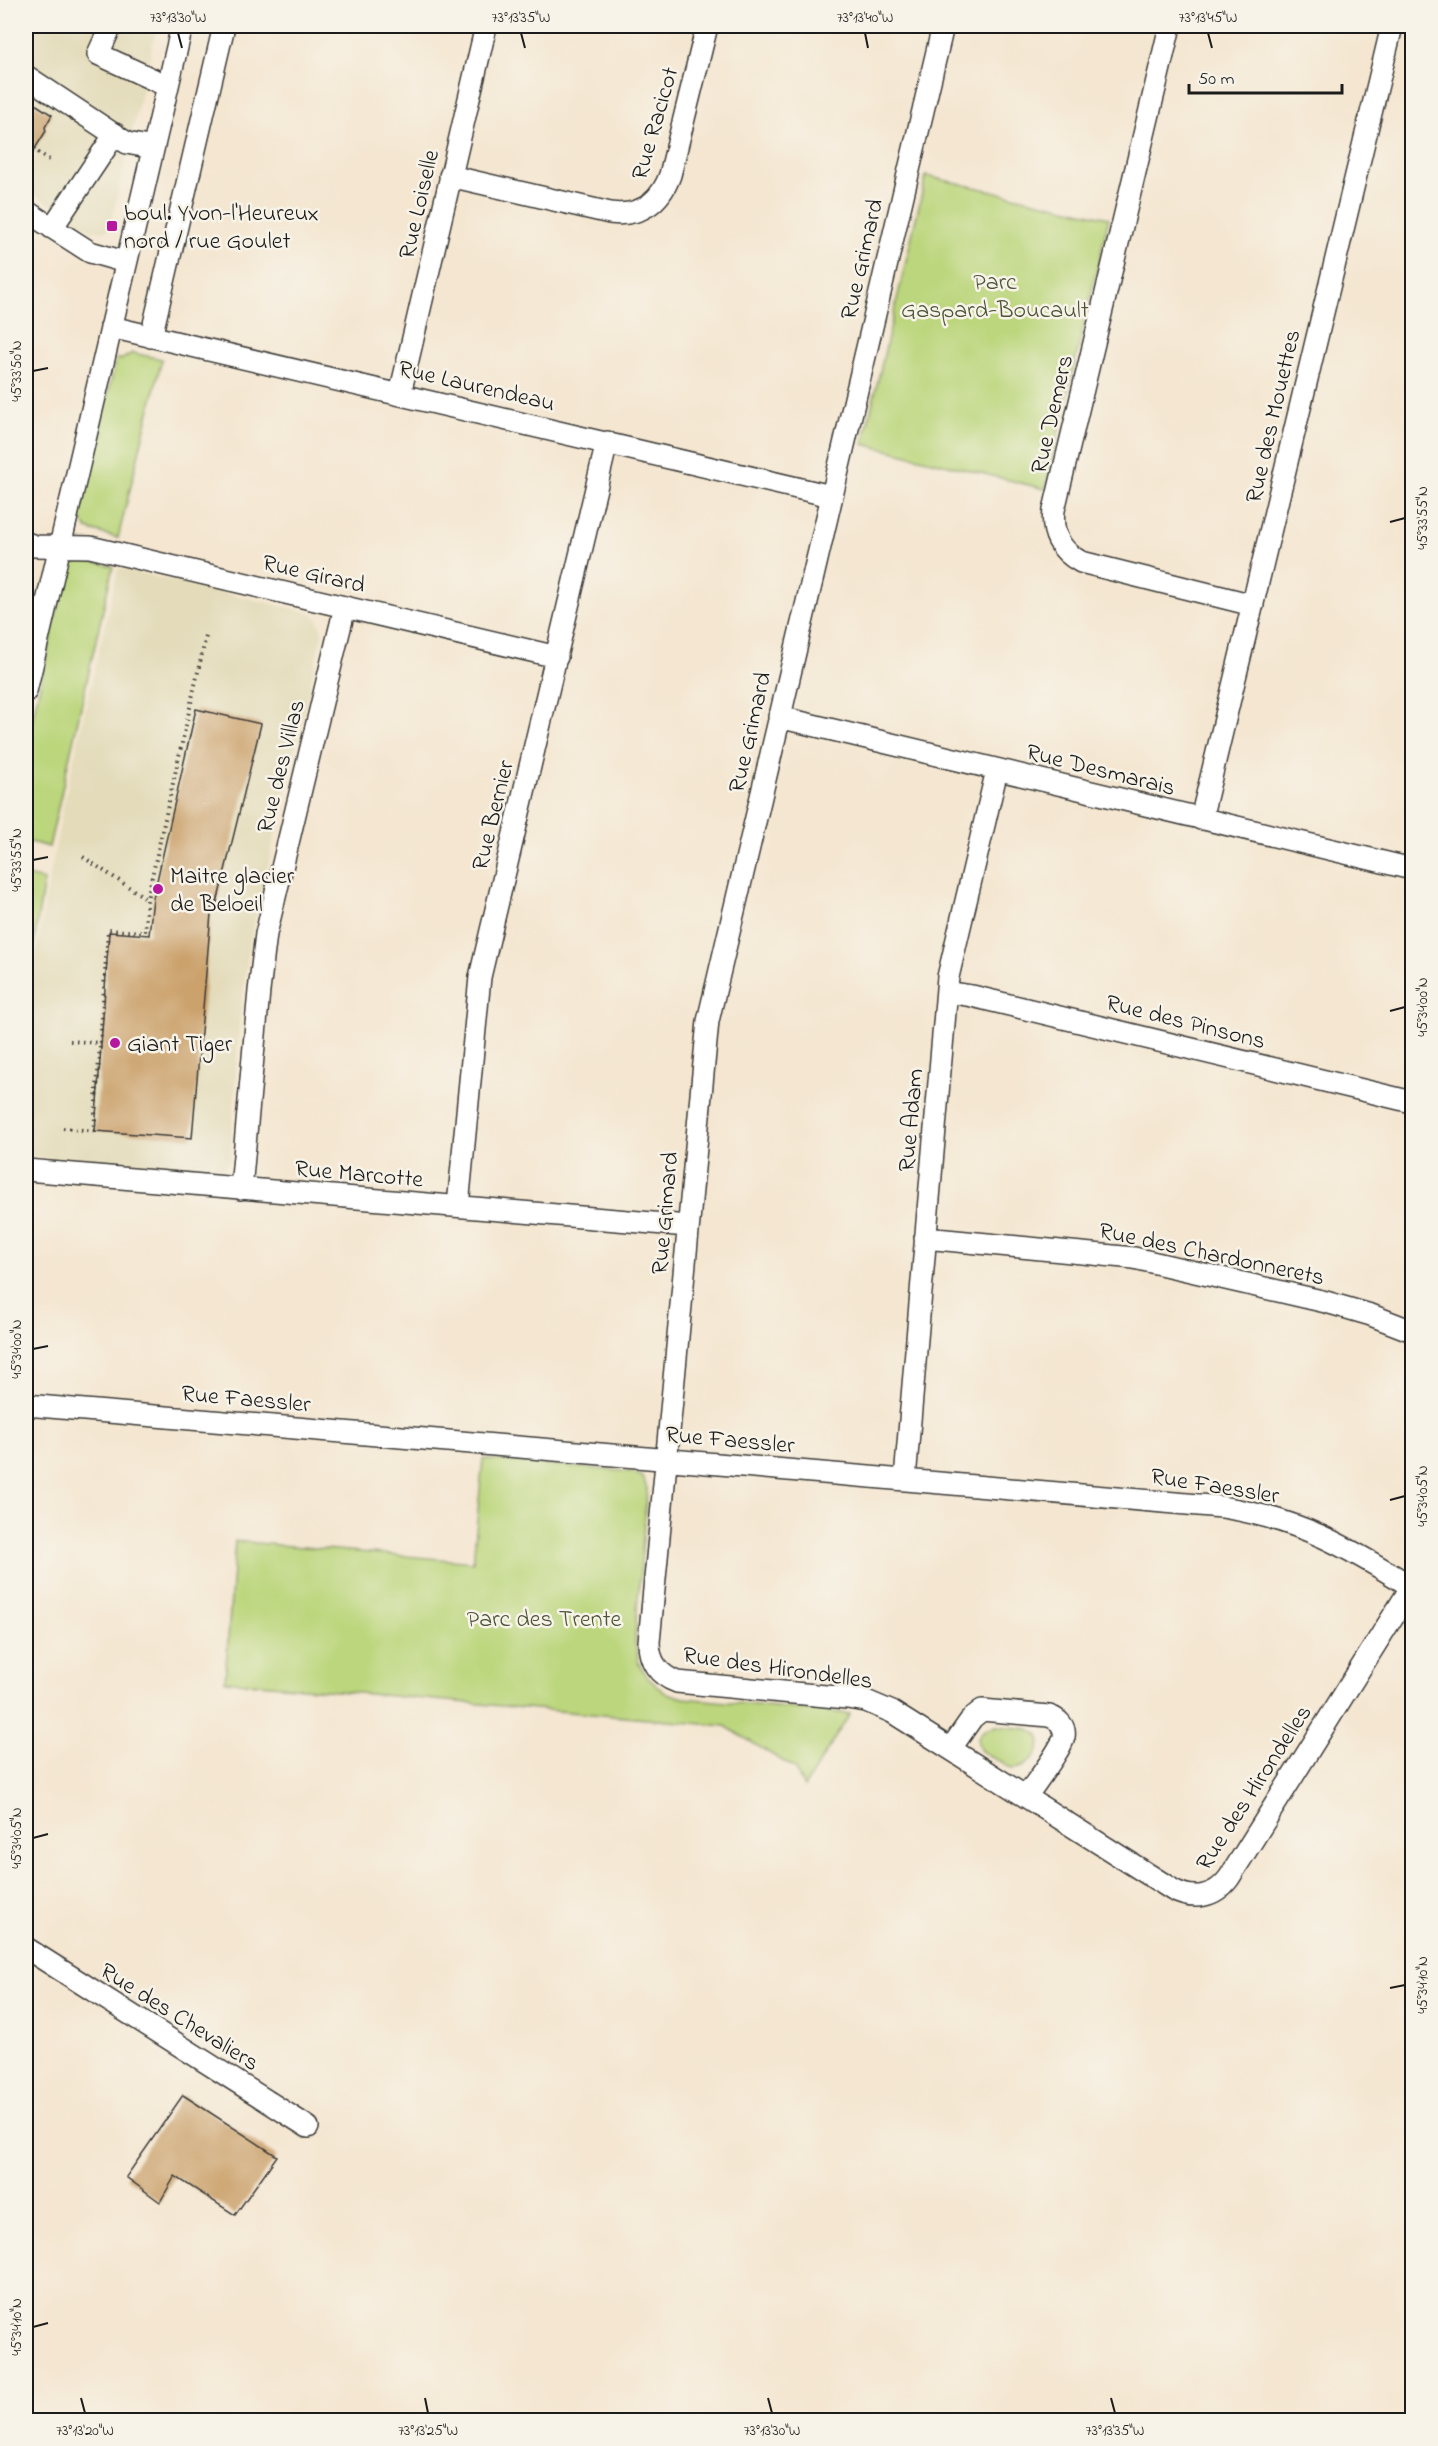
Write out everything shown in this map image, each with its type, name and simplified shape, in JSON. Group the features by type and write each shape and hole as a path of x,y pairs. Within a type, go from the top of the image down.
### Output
{"street":[{"path":"111,26 98,54 167,86"},
{"path":"26,692 182,26"},
{"path":"151,337 224,26"},
{"name":"Rue Loiselle","path":"400,394 486,26"},
{"name":"Rue Racicot","path":"450,176 610,213 633,213 647,207 663,191 670,175 707,26"},
{"name":"Rue Grimard","path":"666,1460 708,1021 943,26"},
{"name":"Rue Demers","path":"1170,26 1054,510 1053,524 1056,538 1064,550 1081,562 1253,605"},
{"name":"Rue des Mouettes","path":"1201,819 1392,26"},
{"path":"26,76 127,142 153,148"},
{"path":"52,228 115,134"},
{"path":"26,211 90,252 125,262"},
{"name":"Rue Laurendeau","path":"111,327 831,496"},
{"name":"Rue Bernier","path":"458,1206 480,977 607,442"},
{"name":"Rue Girard","path":"26,543 34,546 90,547 557,657"},
{"name":"Rue des Villas","path":"241,1189 266,934 345,606"},
{"name":"Rue Desmarais","path":"778,717 1413,869"},
{"name":"Rue Adam","path":"905,1479 946,992 998,770"},
{"name":"Rue des Pinsons","path":"946,992 972,996 1413,1102"},
{"name":"Rue Marcotte","path":"26,1170 688,1226"},
{"name":"Rue des Chardonnerets","path":"926,1238 1143,1259 1349,1308 1413,1331"},
{"name":"Rue Faessler","path":"26,1405 1194,1504 1245,1511 1290,1523 1332,1539 1412,1586"},
{"name":"Rue des Hirondelles","path":"666,1460 649,1642 650,1655 660,1672 670,1680 689,1684 866,1701 892,1712 1179,1894 1200,1896 1213,1892 1229,1878 1412,1586"},
{"path":"951,1748 972,1718 982,1710 1049,1716 1057,1719 1063,1726 1063,1739 1026,1797"},
{"name":"Rue des Chevaliers","path":"26,1948 308,2127"}],"path":[{"path":"26,161 33,148 51,161"},
{"path":"63,1128 94,1131 108,930 145,932 148,917 147,899 152,889 206,636"},
{"path":"83,857 147,899"},
{"path":"70,1041 101,1043"}],"shaded area":[{"path":"26,26 157,26 110,227 106,231 92,231 26,189"},
{"path":"118,568 311,613 317,618 321,628 322,634 249,946 240,1016 230,1159 222,1170 26,1156 26,1032 33,967 63,807"}],"green space":[{"name":"Parc Gaspard-Boucault","path":"926,176 1109,218 1045,489 863,444"},
{"path":"132,353 162,359 118,538 87,529 81,520 80,512 115,364 117,358 121,360"},
{"path":"82,560 113,566 49,847 26,841 26,746 66,572 71,564"},
{"path":"26,876 44,880 26,992"},
{"name":"Parc des Trente","path":"483,1459 632,1472 643,1477 647,1489 635,1643 639,1664 647,1677 664,1692 684,1698 850,1714 804,1787 794,1768 725,1726 225,1681 235,1541 473,1562"},
{"path":"996,1726 1029,1729 1039,1735 1037,1753 1023,1766 1012,1769 981,1751 978,1742 980,1734"}],"building":[{"path":"26,98 52,115 45,127 46,131 26,163"},
{"path":"196,709 261,724 217,903 212,902 192,1138 95,1131 109,932 149,935 153,898"},
{"path":"183,2095 277,2156 235,2215 175,2176 160,2202 126,2177"}],"place":[{"name":"boul. Yvon-l'Heureux nord / rue Goulet","path":"112,226"},
{"name":"Maitre glacier de Beloeil","path":"158,889"},
{"name":"Giant Tiger","path":"115,1043"}]}
